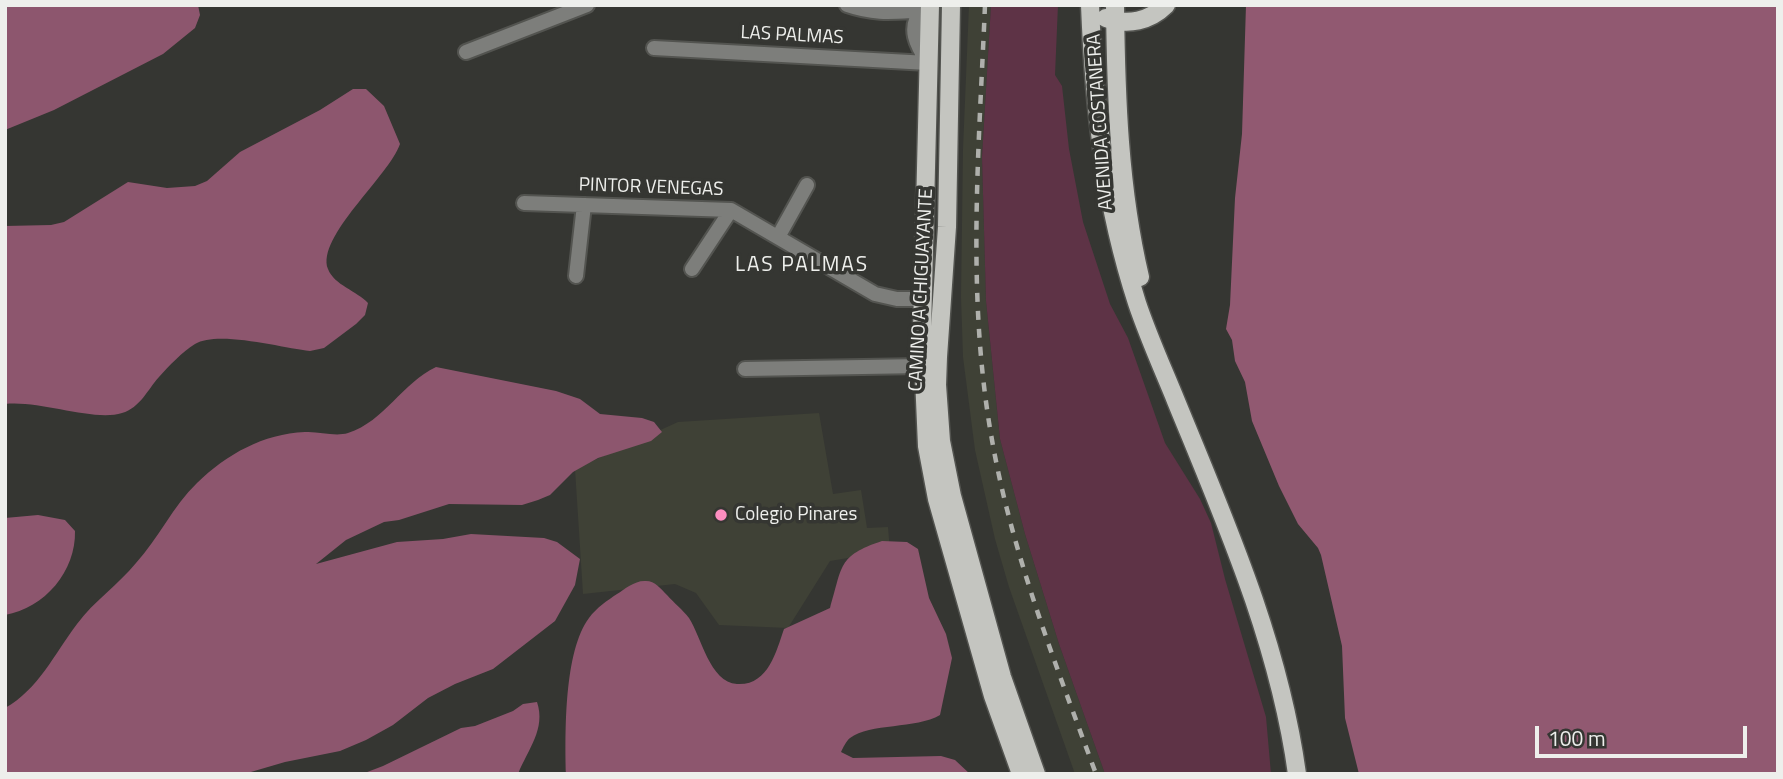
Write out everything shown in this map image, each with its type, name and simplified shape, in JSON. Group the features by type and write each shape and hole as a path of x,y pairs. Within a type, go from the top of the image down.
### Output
{"main road":[{"name":"CAMINO A CHIGUAYANTE","path":"951,5 947,227 937,356 941,441 952,496 1002,677 1036,774"},
{"path":"1090,5 1103,16 1115,13 1141,20 1166,5"},
{"name":"AVENIDA COSTANERA","path":"1090,5 1095,106 1111,212 1137,302 1235,545 1263,622 1280,683 1297,774"},
{"name":"CAMINO A CHIGUAYANTE","path":"928,9 922,299 922,366 927,446 937,499 993,696 1021,774"},
{"path":"928,9 941,22 951,39"},
{"name":"AVENIDA COSTANERA","path":"1115,13 1120,152 1125,201 1148,311 1175,398"}],"street":[{"path":"466,52 587,5"},
{"path":"847,5 891,10 928,9"},
{"path":"928,9 914,25 915,38 928,63"},
{"path":"891,10 914,25"},
{"name":"LAS PALMAS","path":"654,48 928,63"},
{"path":"778,237 807,185"},
{"name":"PINTOR VENEGAS","path":"524,203 731,210 875,294 897,299 922,299"},
{"path":"576,275 584,205"},
{"path":"692,269 731,210"},
{"path":"745,369 922,366"}],"shaded area":[{"path":"5,5 198,5 200,15 195,28 163,54 54,110 5,130"},
{"path":"969,5 991,5 982,157 986,301 1000,439 1025,534 1059,644 1105,774 1075,774 1009,587 975,450 963,357 961,297"},
{"path":"991,5 1058,5 1055,75 1062,86 1069,149 1083,222 1110,304 1128,338 1165,443 1200,499 1211,523 1266,717 1271,774 1105,774 1059,644 1025,534 1000,439 986,301 982,157"},
{"path":"1246,5 1778,5 1778,774 1359,774 1345,718 1342,646 1321,555 1298,524 1279,486 1252,421 1245,382 1235,361 1232,340 1226,329 1242,134"},
{"path":"353,89 366,89 384,106 400,144 382,173 343,224 327,256 331,275 368,303 365,315 356,324 324,348 310,351 234,339 205,340 181,355 139,403 122,413 97,415 34,405 5,404 5,226 51,225 64,222 128,182 167,188 195,186 207,181 240,152 320,110"},
{"path":"436,367 556,391 580,399 600,414 642,418 654,422 662,432 651,441 598,458 573,472 550,495 538,500 522,505 449,504 384,522 346,540 316,564 397,542 471,534 544,538 557,542 580,559 575,585 555,621 493,669 428,698 393,725 340,751 285,762 244,774 5,774 5,708 36,681 84,616 136,563 197,483 233,455 260,441 305,432 343,434 361,427 373,420 413,382"},
{"name":"Colegio Pinares","path":"819,413 833,494 861,490 867,528 888,527 890,551 830,561 788,628 719,625 696,593 675,584 583,594 575,469 678,422"},
{"path":"38,515 65,520 75,531 70,560 64,573 45,596 33,605 5,615 5,518"},
{"path":"882,541 907,542 918,549 929,598 946,634 952,658 940,715 919,722 859,733 849,739 841,752 853,758 941,756 955,760 970,774 566,774 570,671 581,632 589,618 606,602 638,582 649,581 655,584 689,618 707,657 720,676 728,682 748,683 763,674 769,666 784,629 830,608 840,572 849,558 867,546"},
{"path":"537,702 538,730 518,774 362,774 461,728 475,726 513,711 523,704"}],"railway":[{"path":"985,5 976,223 979,332 984,386 1001,483 1023,567 1096,774"}],"place":[{"name":"Colegio Pinares","path":"721,515"}],"district":[{"name":"LAS PALMAS","path":"802,266"}]}
